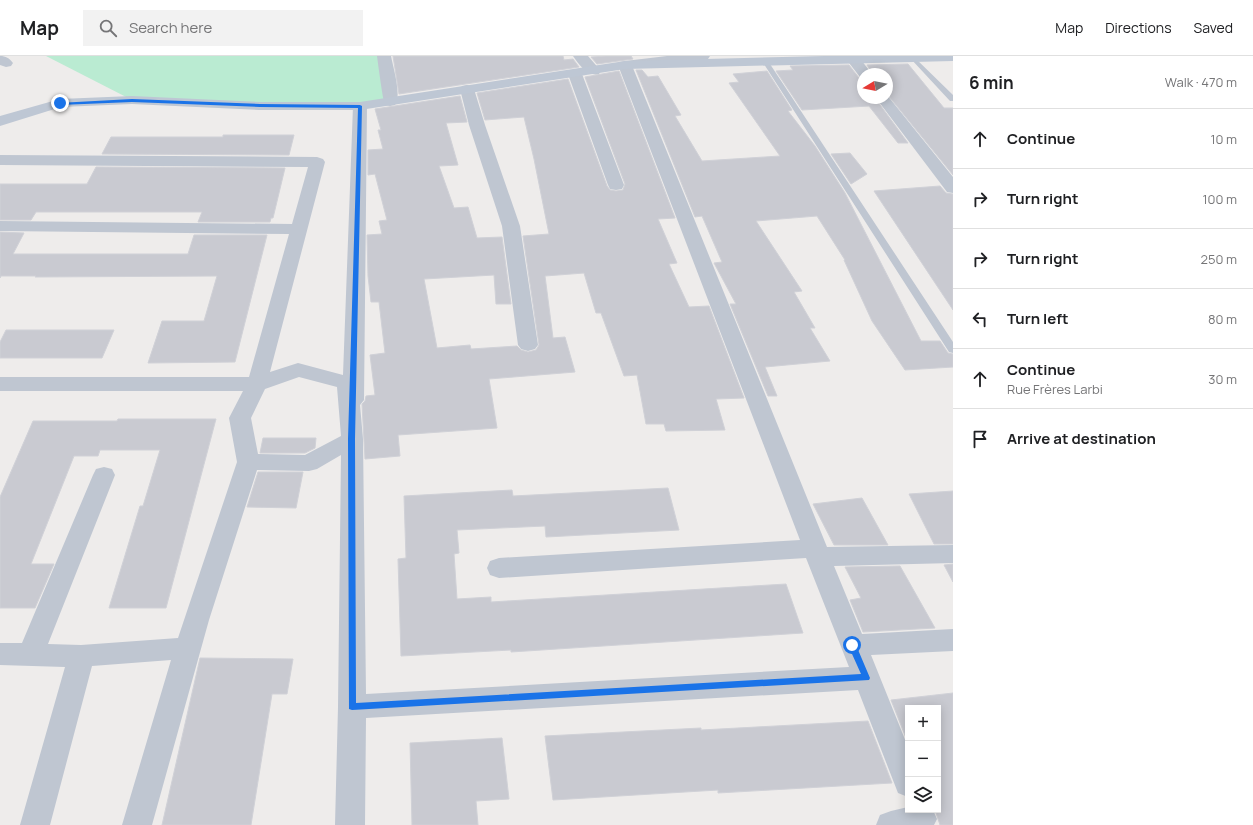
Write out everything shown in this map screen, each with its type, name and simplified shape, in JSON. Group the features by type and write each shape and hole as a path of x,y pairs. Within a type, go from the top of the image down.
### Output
{"main road":[{"path":"0,121 60,103 132,100 260,106 360,106 625,66 953,57"}],"street":[{"path":"384,56 390,89 390,102"},
{"path":"580,56 594,70"},
{"path":"703,56 625,66 852,645 906,777"},
{"path":"853,59 860,68"},
{"path":"575,74 616,185"},
{"path":"467,89 477,125 511,226 528,345"},
{"path":"888,104 953,188"},
{"path":"350,825 352,707 352,439 360,106"},
{"path":"0,160 317,162 257,384 240,418 248,462 188,648 138,825"},
{"path":"0,226 299,229"},
{"path":"0,384 257,384 298,370 347,383 352,439"},
{"path":"248,462 309,463 352,439"},
{"path":"30,655 104,475"},
{"path":"499,568 816,553 953,554"},
{"path":"852,645 953,640"},
{"path":"0,654 81,656 188,648"},
{"path":"35,825 81,656"},
{"path":"352,707 866,678"},
{"path":"891,825 922,818"}],"lane":[{"path":"913,58 953,99"},
{"path":"765,61 953,350"}],"green space":[{"path":"46,56 382,56 390,102 360,106 132,100"}],"building":[{"path":"393,56 563,56 564,60 573,59 579,67 399,94"},
{"path":"631,56 633,59 597,64 591,57"},
{"path":"908,64 944,108 953,108 953,175 893,101 893,68 869,68 867,65"},
{"path":"849,65 857,75 857,104 879,104 908,143 898,143 869,106 802,110 776,71 793,70 790,66"},
{"path":"636,70 642,70 648,77 658,76 681,115 675,116 702,161 780,156 729,83 739,82 733,74 767,71 792,110 788,111 815,146 845,193 921,341 940,341 948,353 953,354 953,367 905,370 872,321 845,260 817,216 756,221 802,291 794,292 815,328 810,328 830,361 765,367 777,396 768,396 730,304 736,304 714,263 722,262 702,216 695,217"},
{"path":"619,71 675,218 658,219 677,263 669,264 689,307 709,306 744,398 716,399 725,430 666,431 664,424 646,424 637,375 624,376 601,313 596,313 584,273 545,276 553,338 565,337 575,372 489,379 497,428 398,435 400,456 365,459 362,404 365,401 366,396 375,395 370,355 385,353 379,302 371,302 368,276 367,235 382,234 379,221 387,220 375,174 368,175 368,150 383,149 378,130 381,130 375,109 460,96 467,122 446,123 458,165 439,166 454,208 468,207 477,238 502,237 511,304 496,304 494,275 424,279 437,348 470,345 471,349 517,346 521,350 528,352 536,350 539,345 523,236 549,234 524,117 485,120 477,93 568,79 607,186 610,190 623,190 625,184 585,77"},
{"path":"223,135 294,135 289,155 102,154 111,137 223,137"},
{"path":"850,153 867,174 851,184 831,154"},
{"path":"96,167 285,168 273,218 271,218 270,222 198,222 202,212 36,212 31,220 0,220 0,184 87,184"},
{"path":"940,186 946,193 953,194 953,310 874,191"},
{"path":"0,232 24,233 13,254 188,254 194,235 267,235 235,362 148,363 162,321 204,321 217,276 1,276 0,278"},
{"path":"6,330 114,330 102,358 0,358 0,342"},
{"path":"118,419 216,419 166,608 109,608 140,506 143,506 160,450 100,450 98,456 74,456 31,564 54,564 35,608 0,608 0,497 33,421 117,421"},
{"path":"263,438 316,438 315,448 305,453 260,453"},
{"path":"258,472 303,472 296,508 247,507"},
{"path":"668,488 679,530 546,537 545,526 457,530 459,553 454,554 457,599 491,597 491,602 786,584 803,633 511,652 511,650 401,656 398,559 406,558 404,496 512,490 513,496"},
{"path":"953,491 953,544 934,544 909,494"},
{"path":"862,498 888,545 834,545 813,504"},
{"path":"953,564 953,582 944,565"},
{"path":"900,566 935,628 863,632 850,600 861,598 845,567"},
{"path":"200,658 293,659 287,694 272,694 251,825 162,825"},
{"path":"953,693 953,825 940,825 936,813 941,813 941,705 905,705 905,735 891,700"},
{"path":"868,721 892,783 718,793 718,790 553,800 545,736 701,728 701,730"},
{"path":"502,738 509,799 476,801 478,825 412,825 410,743"}],"route":[{"path":"60,103 132,100 260,106 360,106 352,439 352,707 866,678 852,645"}]}
